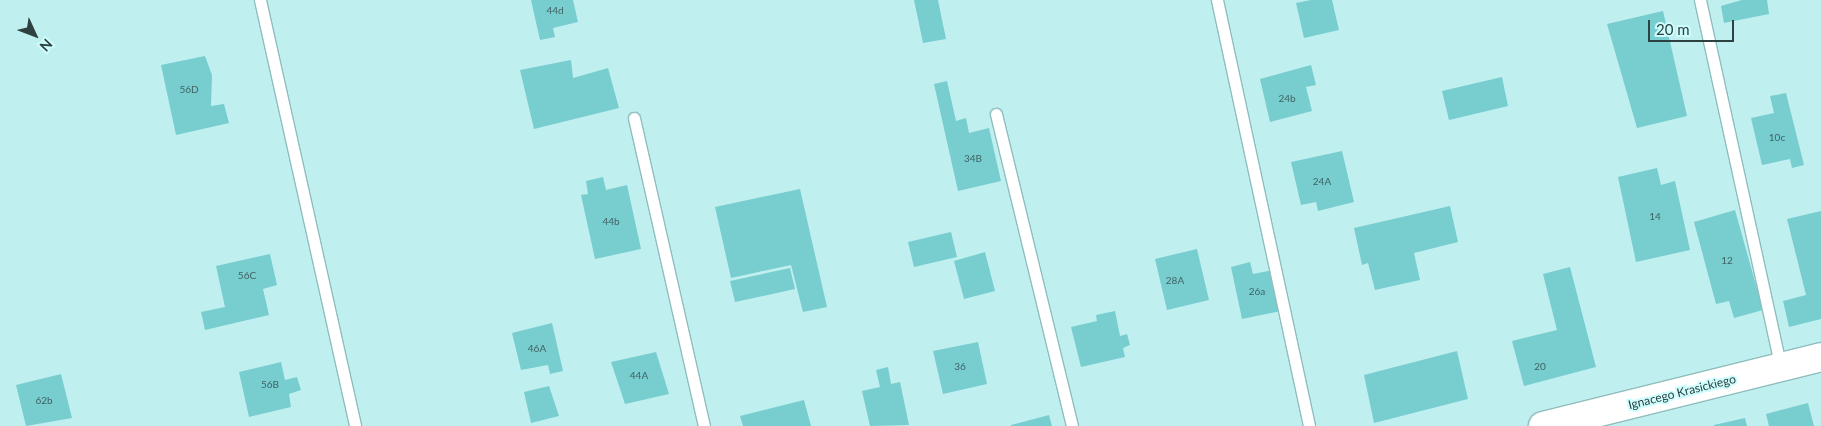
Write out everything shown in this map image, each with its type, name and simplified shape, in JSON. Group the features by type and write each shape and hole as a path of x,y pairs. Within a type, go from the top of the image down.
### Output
{"street":[{"name":"Ignacego Krasickiego","path":"1543,426 1821,357"}],"lane":[{"path":"260,0 355,426"},
{"path":"1216,0 1309,426"},
{"path":"1700,0 1781,367"},
{"path":"996,114 1072,426"},
{"path":"634,118 704,426"}],"building":[{"path":"531,0 573,0 578,22 553,28 555,37 540,40"},
{"path":"914,0 938,0 946,39 923,43"},
{"path":"1311,0 1332,0 1339,30 1304,38 1296,3"},
{"path":"1742,0 1767,0 1769,14 1724,23 1721,6"},
{"path":"1663,11 1687,116 1637,128 1607,24"},
{"path":"205,56 212,75 211,106 224,104 229,123 176,135 161,65"},
{"path":"571,60 573,78 608,68 619,108 534,129 520,70"},
{"path":"1311,65 1316,85 1306,87 1312,111 1270,122 1260,79"},
{"path":"1502,77 1508,106 1449,120 1442,91"},
{"path":"947,81 956,121 966,118 969,133 989,128 1001,181 958,191 934,84"},
{"path":"1786,93 1804,165 1792,168 1790,159 1762,165 1751,118 1774,113 1770,96"},
{"path":"1342,151 1354,202 1318,211 1316,202 1301,205 1291,162"},
{"path":"1657,168 1661,185 1675,181 1690,250 1636,262 1618,177"},
{"path":"603,177 606,190 627,185 641,249 595,259 581,195 588,194 586,181"},
{"path":"800,189 827,307 803,312 791,265 731,278 715,207"},
{"path":"1450,206 1458,242 1414,253 1420,280 1375,290 1368,263 1362,265 1354,228"},
{"path":"1735,210 1763,310 1734,318 1729,301 1716,304 1694,222"},
{"path":"1821,211 1821,319 1789,327 1783,301 1806,295 1787,219"},
{"path":"951,232 957,257 914,267 908,242"},
{"path":"1197,249 1209,300 1167,310 1155,259"},
{"path":"985,252 995,291 964,299 954,261"},
{"path":"270,254 277,285 263,289 269,315 205,330 201,312 225,307 216,266"},
{"path":"1250,262 1253,274 1273,270 1281,311 1242,319 1231,267"},
{"path":"1570,267 1596,367 1524,386 1512,341 1557,330 1543,274"},
{"path":"790,268 795,289 735,302 730,281"},
{"path":"1115,311 1120,336 1127,334 1130,345 1123,348 1125,357 1081,367 1071,327 1097,321 1096,315"},
{"path":"552,323 563,371 550,374 548,365 521,370 512,333"},
{"path":"978,342 987,384 943,394 933,351"},
{"path":"1457,351 1468,399 1374,423 1364,375"},
{"path":"656,352 669,394 625,404 611,362"},
{"path":"281,362 285,380 297,377 301,390 289,394 291,407 249,417 239,372"},
{"path":"888,367 891,384 900,382 909,425 870,426 862,391 880,387 876,370"},
{"path":"61,374 72,418 26,426 16,385"},
{"path":"549,386 559,416 531,423 524,392"},
{"path":"804,400 811,426 743,426 740,416"},
{"path":"1808,403 1814,426 1769,426 1766,414"},
{"path":"1049,415 1052,426 1011,426 1011,425"},
{"path":"1745,418 1747,426 1714,426 1714,425"}]}
